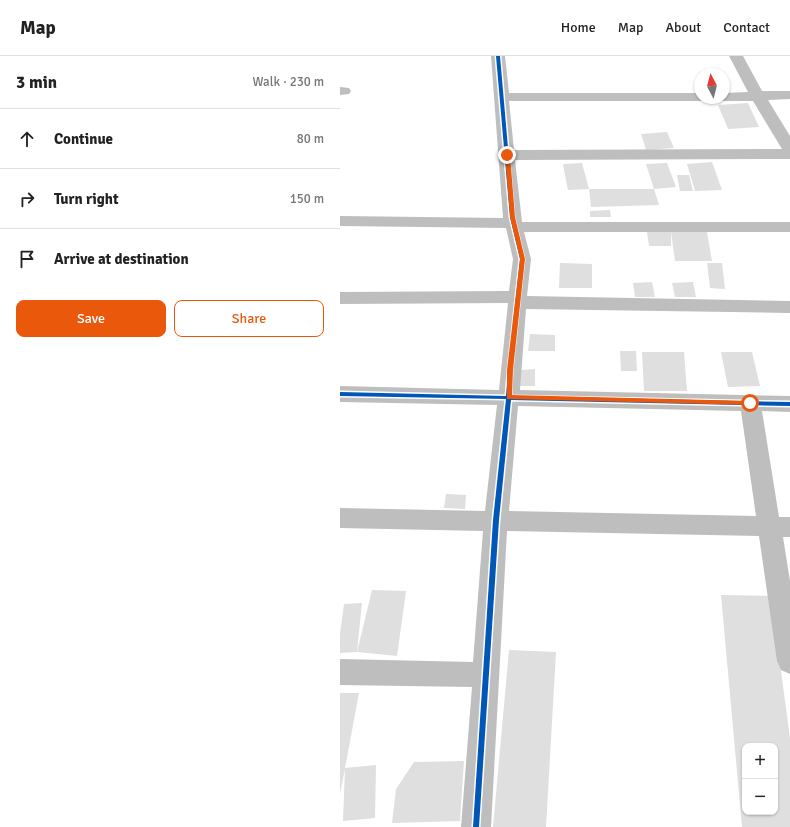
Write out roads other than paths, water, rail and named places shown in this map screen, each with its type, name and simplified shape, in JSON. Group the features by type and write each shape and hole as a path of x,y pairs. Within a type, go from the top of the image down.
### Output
{"street":[{"path":"476,827 496,520 522,259 514,225 498,56"},
{"path":"736,56 748,80 790,149"},
{"path":"730,97 790,95"},
{"path":"502,97 694,97"},
{"path":"507,155 790,154"},
{"path":"340,220 514,225 790,227"},
{"path":"340,298 790,306"},
{"path":"340,394 790,404"},
{"path":"750,403 779,526 790,660"},
{"path":"340,518 779,526"},
{"path":"340,672 486,675"}]}
